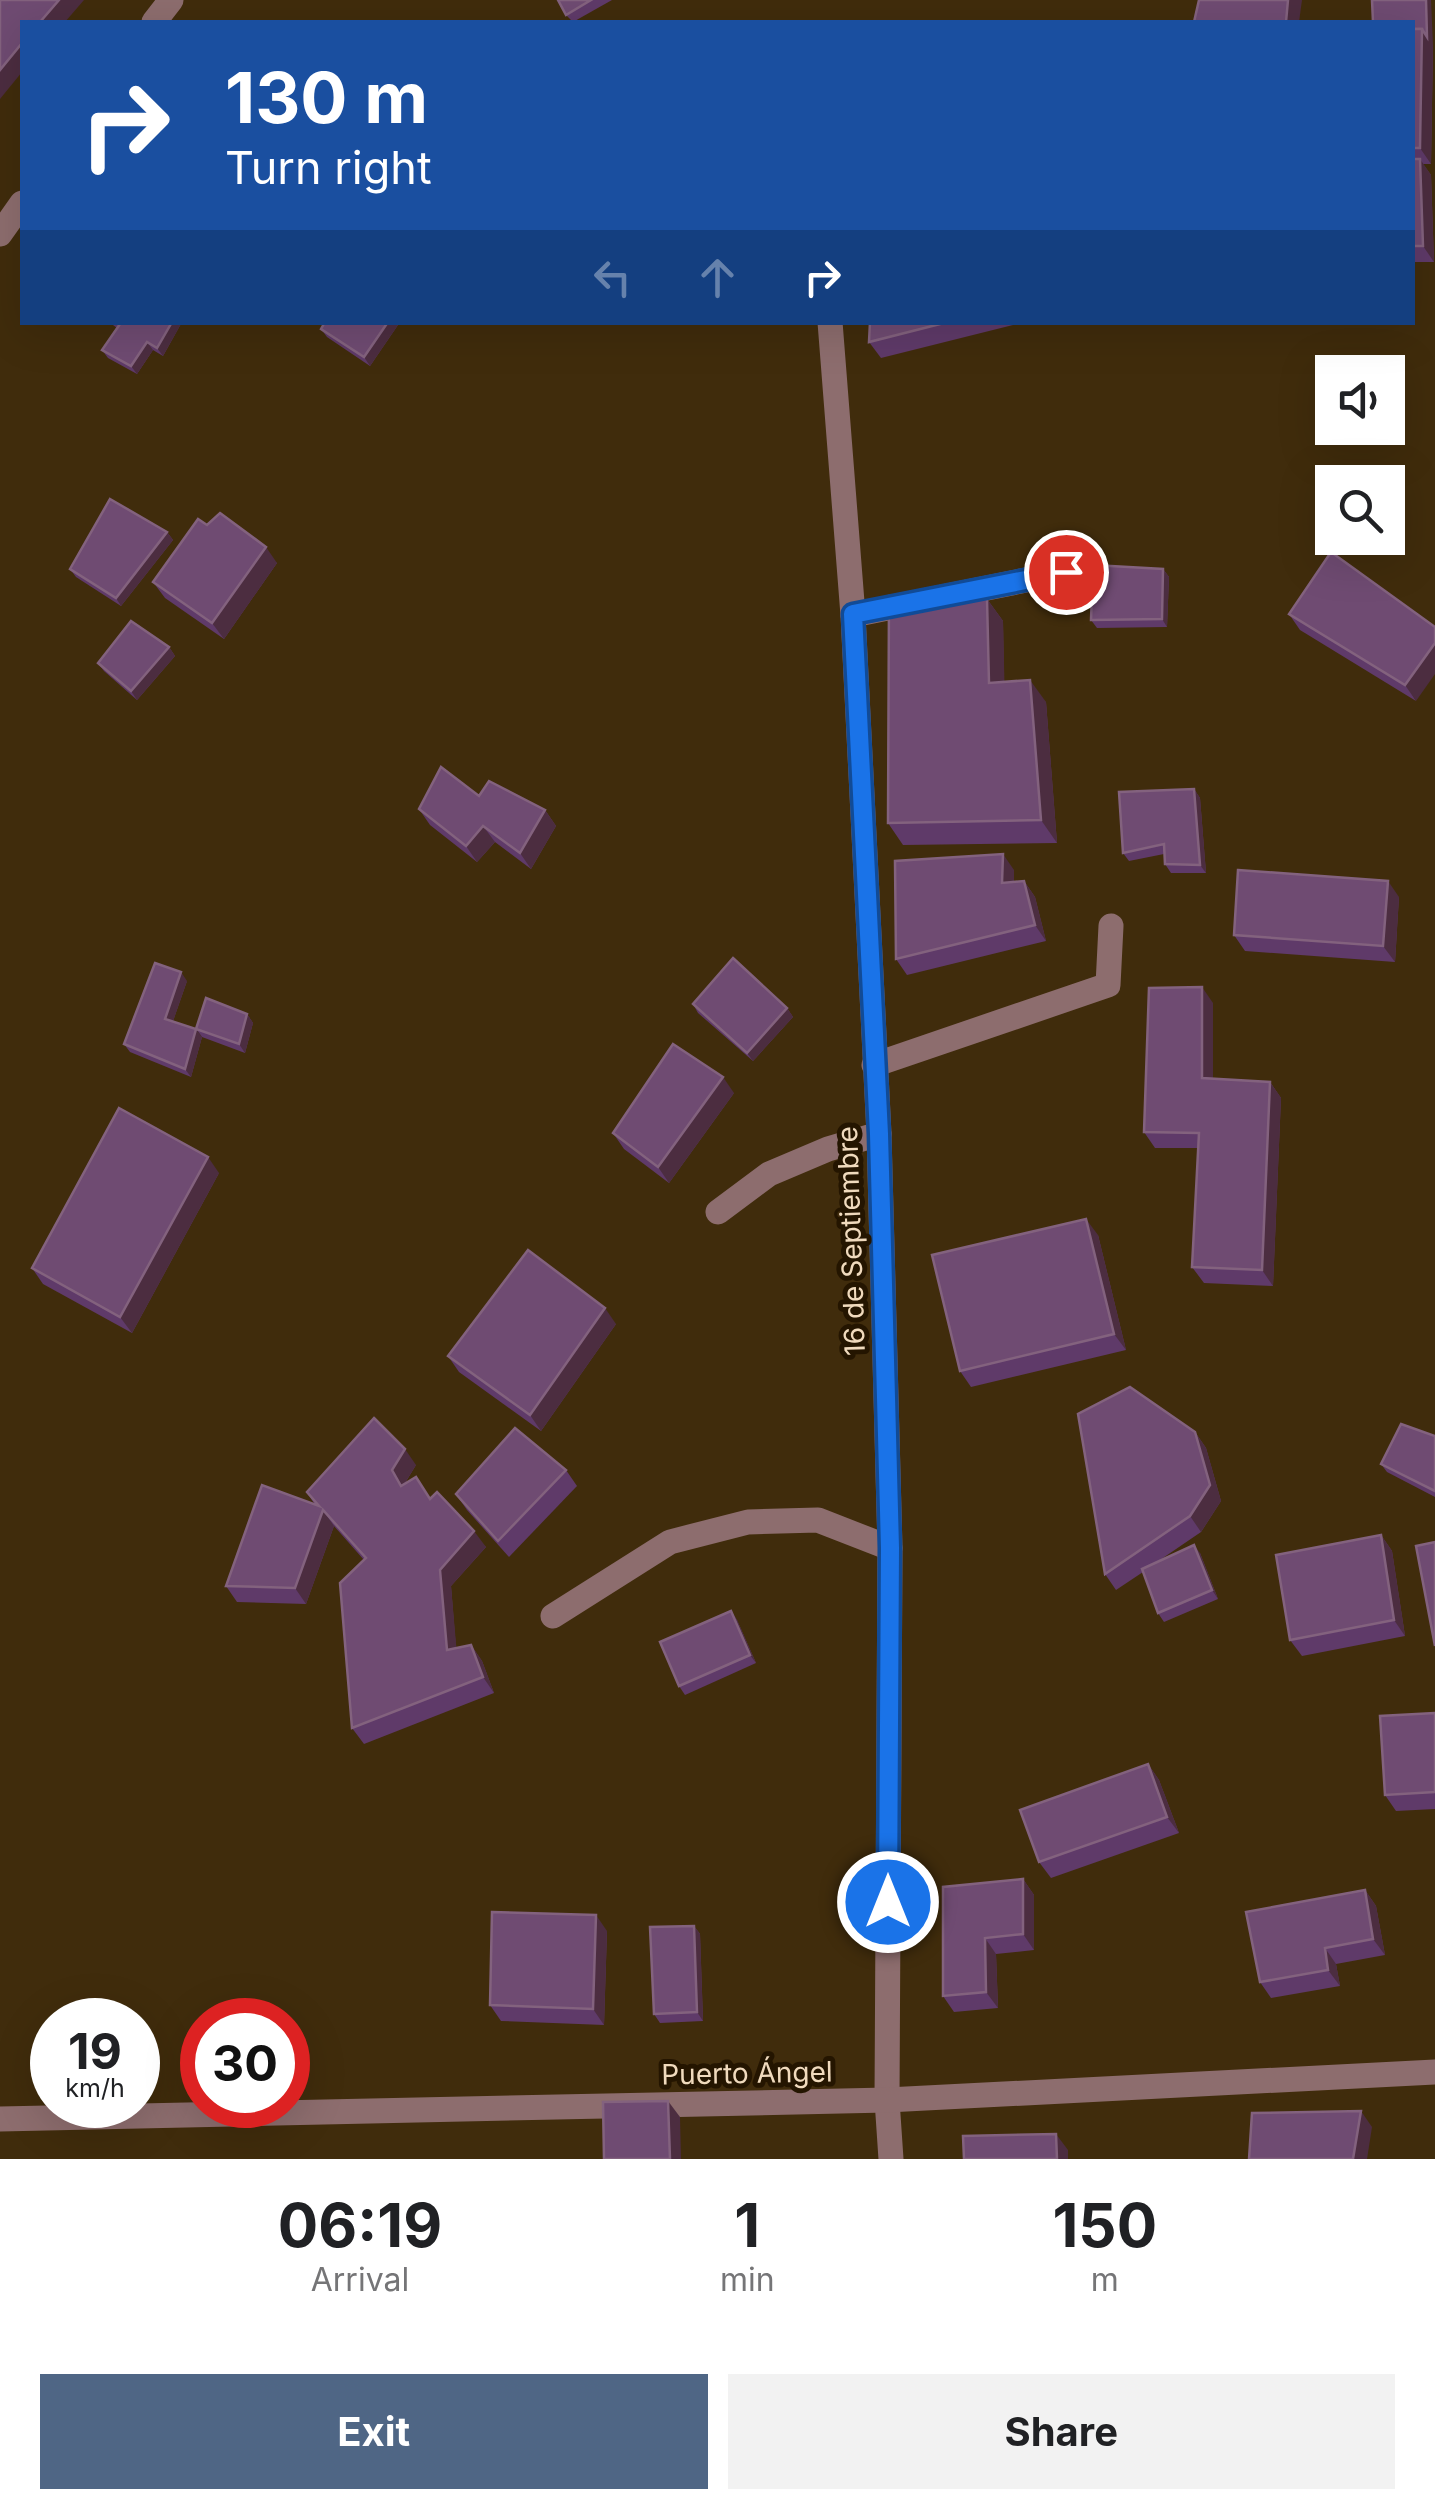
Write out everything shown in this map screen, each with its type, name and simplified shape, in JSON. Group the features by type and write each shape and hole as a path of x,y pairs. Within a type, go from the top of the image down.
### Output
{"street":[{"path":"0,234 20,206"},
{"name":"16 de Septiembre","path":"830,325 853,614 879,1134 890,1548 886,2100 891,2159"},
{"path":"853,614 1066,572"},
{"path":"874,1065 1108,986 1112,926"},
{"path":"718,1212 769,1174 828,1149 879,1134"},
{"path":"553,1616 670,1542 748,1522 818,1520 890,1548"},
{"name":"Puerto Ángel","path":"0,2118 886,2100 1435,2072"}],"building":[{"path":"0,0 59,0 42,20 20,20 20,45 0,70"},
{"path":"558,0 591,0 566,15"},
{"path":"1199,0 1288,0 1286,20 1194,20"},
{"path":"1372,0 1426,0 1427,37 1422,29 1415,29 1415,20 1373,20"},
{"path":"1415,29 1422,29 1420,148 1415,148"},
{"path":"1415,159 1420,159 1423,246 1415,246"},
{"path":"119,325 170,325 157,348 147,342 131,366 102,350"},
{"path":"323,325 386,325 364,357 321,329"},
{"path":"870,325 936,325 869,342"},
{"path":"110,499 167,532 116,598 70,569"},
{"path":"220,513 266,547 212,623 153,582 198,519 207,525"},
{"path":"1329,555 1335,555 1435,627 1435,643 1405,685 1289,614"},
{"path":"1093,565 1163,569 1162,619 1091,620"},
{"path":"889,596 987,599 989,683 1030,680 1041,820 888,823"},
{"path":"131,621 169,647 131,691 98,663"},
{"path":"441,767 479,796 489,781 545,810 520,853 483,826 466,846 419,809"},
{"path":"1194,789 1200,865 1165,864 1164,844 1123,853 1119,792"},
{"path":"1003,854 1002,883 1024,881 1035,925 896,959 895,861"},
{"path":"1238,870 1388,881 1383,946 1234,935"},
{"path":"733,958 787,1008 747,1053 693,1004"},
{"path":"155,963 181,972 165,1019 196,1029 185,1069 124,1044"},
{"path":"1202,987 1202,1078 1270,1082 1262,1270 1192,1267 1199,1133 1144,1132 1149,988"},
{"path":"206,998 247,1014 239,1044 196,1029"},
{"path":"673,1044 723,1077 658,1167 613,1133"},
{"path":"119,1108 208,1157 120,1317 32,1268"},
{"path":"1086,1219 1114,1334 960,1371 932,1255"},
{"path":"528,1250 605,1308 530,1415 448,1356"},
{"path":"1130,1387 1195,1432 1210,1485 1190,1516 1105,1574 1078,1414"},
{"path":"374,1418 405,1449 392,1470 401,1486 416,1477 430,1499 437,1492 474,1531 440,1570 447,1650 471,1645 483,1677 352,1728 340,1583 366,1558 323,1510 295,1588 226,1586 262,1485 319,1506 307,1492"},
{"path":"1401,1424 1435,1436 1435,1491 1381,1464"},
{"path":"515,1428 566,1470 498,1541 456,1494"},
{"path":"1381,1535 1394,1620 1290,1640 1276,1555"},
{"path":"1435,1542 1435,1646 1416,1546"},
{"path":"1194,1545 1212,1590 1158,1613 1142,1569"},
{"path":"731,1611 750,1655 679,1686 660,1642"},
{"path":"1435,1713 1435,1792 1385,1795 1380,1716"},
{"path":"1148,1764 1167,1817 1039,1862 1020,1810"},
{"path":"1023,1879 1023,1934 985,1938 986,1992 943,1996 943,1887"},
{"path":"1365,1890 1373,1939 1325,1948 1328,1970 1260,1982 1246,1912"},
{"path":"492,1912 596,1915 593,2009 490,2005"},
{"path":"694,1926 697,2012 654,2014 650,1927"},
{"path":"668,2101 670,2159 604,2159 603,2102"},
{"path":"1361,2111 1353,2159 1249,2159 1252,2113"},
{"path":"1056,2134 1057,2159 964,2159 963,2136"}],"route":[{"path":"888,1902 890,1548 879,1134 853,614 1066,572"}]}
